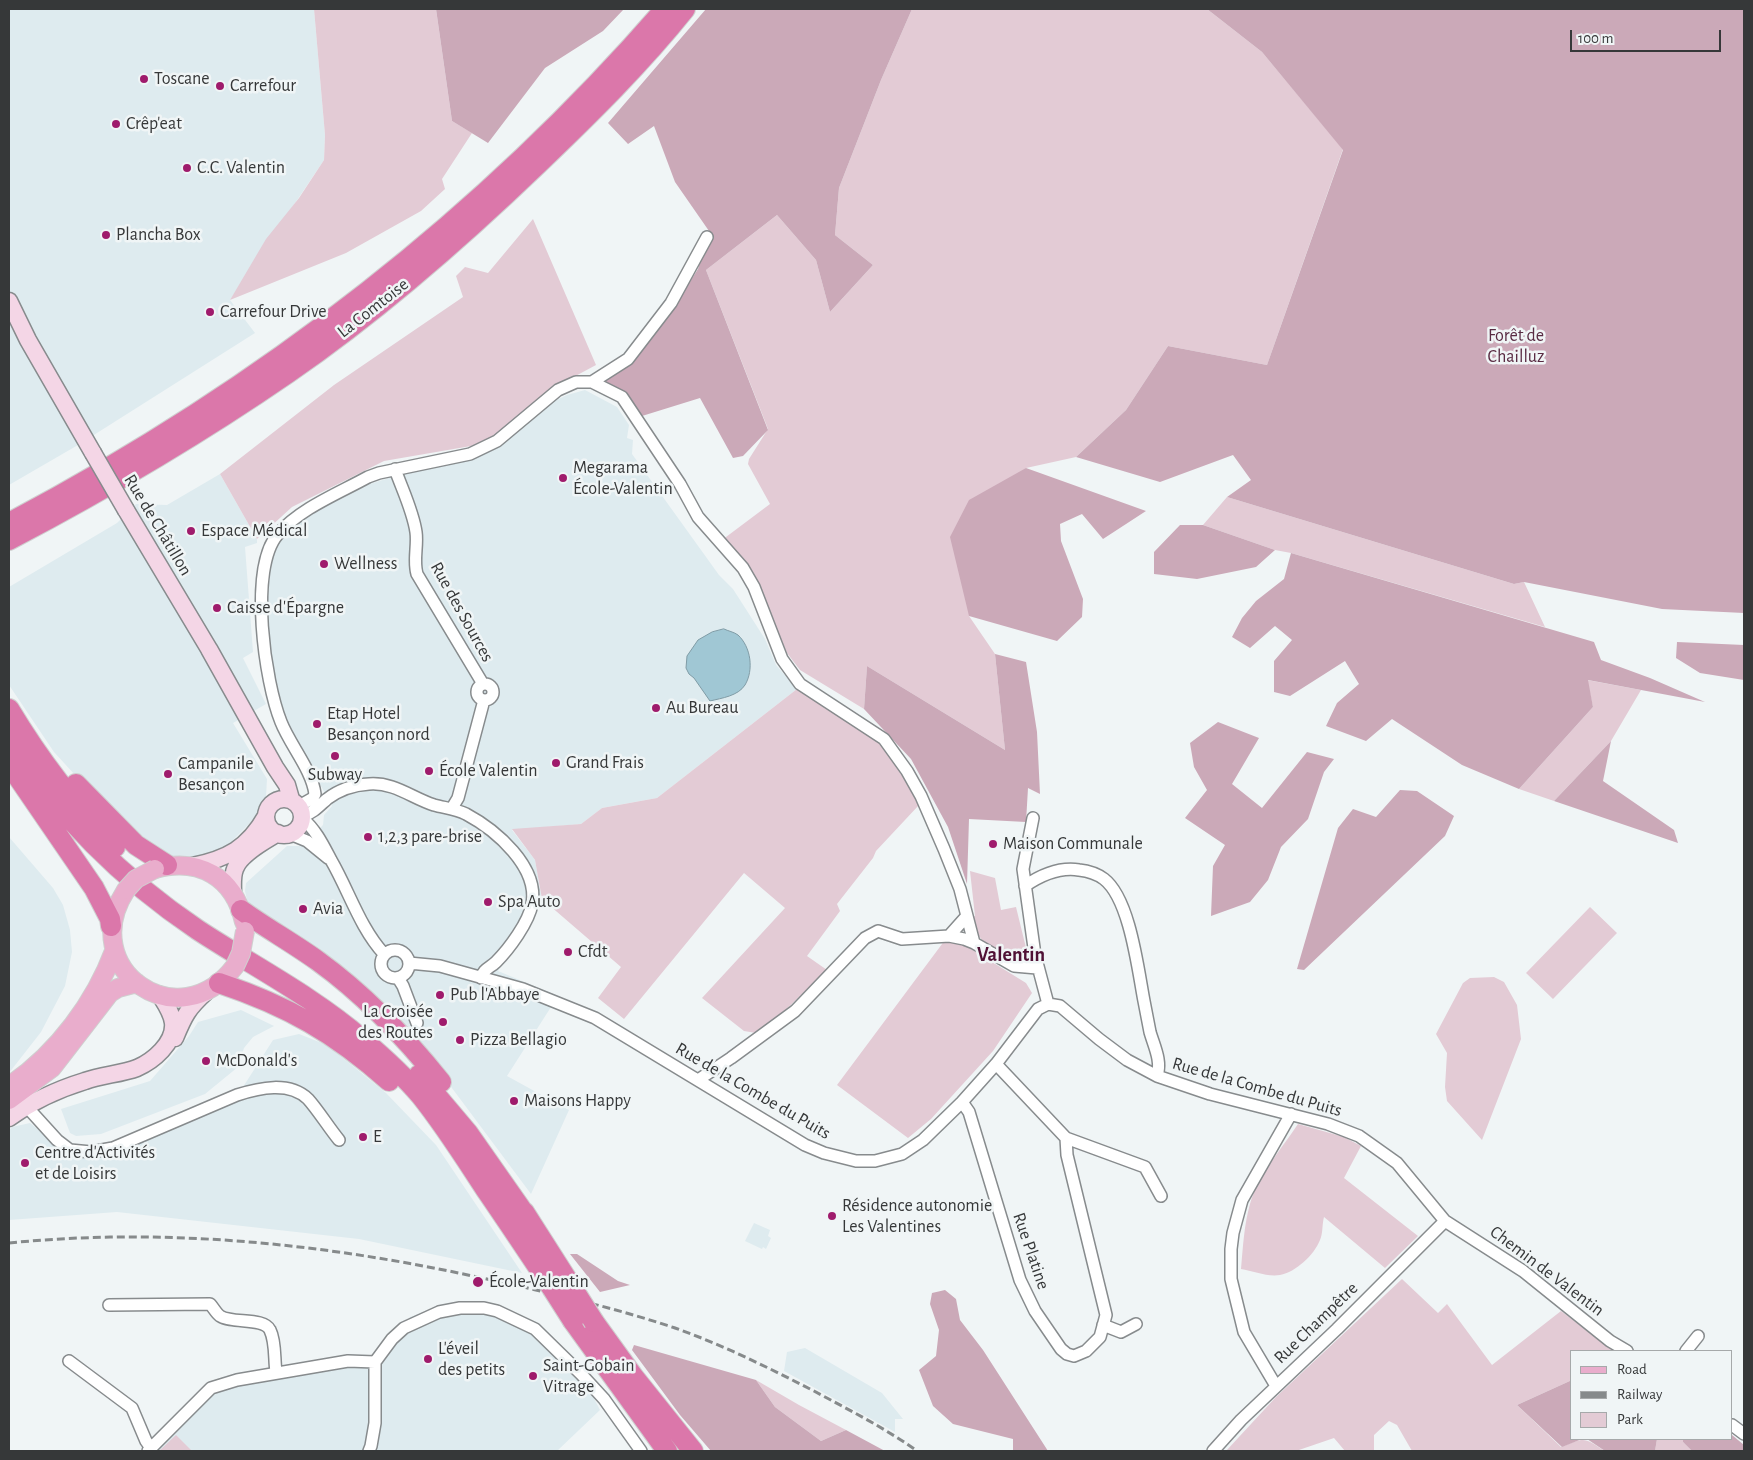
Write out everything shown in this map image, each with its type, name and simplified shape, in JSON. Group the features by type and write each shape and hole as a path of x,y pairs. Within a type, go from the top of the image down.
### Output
{"highway":[{"name":"La Comtoise","path":"9,523 73,489 160,438 280,358 348,307 414,255 493,184 601,79 665,9"},
{"name":"La Comtoise","path":"9,540 81,503 160,456 289,372 425,268 508,192 612,92 685,9"},
{"path":"9,697 32,732 85,795 161,867"},
{"path":"9,709 36,753 69,796 98,830 131,862 166,890 208,919 339,1004 401,1056 456,1117 531,1223"},
{"path":"9,739 54,801 104,856 159,902 315,1004 362,1039 420,1095 470,1166 573,1321 667,1451"},
{"path":"9,764 94,888 110,919 111,926"},
{"path":"237,901 335,974 401,1035 426,1063 462,1111 594,1322 632,1376 693,1451"},
{"path":"212,988 246,992 273,1003 314,1024 343,1042 399,1090 470,1166"},
{"path":"655,1433 671,1451"}],"main road":[{"path":"192,866 205,870 217,877 237,901 245,931 241,953 235,966 212,988 185,997 160,995 137,984 123,969 114,951 111,926 114,913 118,901 136,879 161,867 192,866"},
{"path":"14,1093 29,1071 70,1028 101,980 114,951"},
{"path":"14,1093 52,1068 110,993 118,988 137,984"}],"street":[{"path":"592,382 628,360 671,303 707,236"},
{"name":"Rue de Châtillon","path":"9,301 24,332 287,785 299,810"},
{"path":"237,901 234,871 236,866 256,846 298,828 299,810 315,794 312,782 281,724 268,677 262,606 264,570 268,550 277,535 302,513 368,477 396,469 445,461 470,454 497,441 558,390 576,382 592,382 622,397 680,484 698,517 743,568 754,587 782,659 791,674 800,684 884,739 907,771 921,796 960,889 974,943"},
{"name":"Rue des Sources","path":"396,469 415,527 417,544 415,568 417,574 482,684 491,686 494,692 490,700 484,700 458,798 452,808"},
{"name":"Rue de Châtillon","path":"269,809 276,788 275,767"},
{"path":"299,810 314,811 341,790 372,784 392,787 434,805 452,808 467,814 499,838 525,867 532,886 532,904 522,928 496,962 483,972 481,978"},
{"path":"192,866 217,860 234,852 256,831 269,809 281,798 299,810 310,825 343,881 368,935 384,954"},
{"path":"269,809 269,826 284,834 307,841 331,860"},
{"path":"1033,818 1022,869 1037,968 1048,1004"},
{"path":"1025,886 1050,873 1072,869 1091,872 1104,880 1113,889 1126,915 1150,1032 1159,1064 1157,1076"},
{"path":"949,936 966,917"},
{"path":"698,1080 795,1011 865,938 878,931 902,939 949,936 974,943 1014,966 1037,968"},
{"path":"391,951 399,951 406,955 409,962 408,971 398,978 389,977 383,972 381,963 384,954 391,951"},
{"name":"Rue de la Combe du Puits","path":"409,962 440,966 523,989 595,1018 805,1145 840,1158 856,1161 875,1161 902,1154 923,1140 962,1102 996,1064 1038,1009 1048,1004 1053,1004 1060,1006 1127,1060 1157,1076 1210,1094 1291,1114 1351,1132 1392,1158 1445,1221"},
{"path":"398,978 418,1023"},
{"path":"14,1093 47,1096 106,1086 138,1078 153,1070 172,1046 184,1016 212,988"},
{"path":"47,1096 83,1081 136,1068 156,1058 169,1041 173,1024 160,995"},
{"path":"996,1064 1066,1138 1145,1167 1161,1196"},
{"path":"14,1093 56,1140 70,1150 91,1152 113,1148 237,1095 252,1090 274,1088 287,1088 307,1099 339,1140"},
{"path":"9,1118 14,1093"},
{"name":"Rue Platine","path":"962,1102 969,1112 1020,1280 1035,1311 1061,1348 1067,1354 1074,1356 1086,1351 1100,1337 1103,1325"},
{"path":"1276,1386 1244,1332 1231,1280 1231,1249 1233,1233 1242,1200 1291,1114"},
{"path":"1066,1138 1067,1155 1106,1315 1103,1325 1121,1332 1136,1324"},
{"name":"Chemin de Valentin","path":"1445,1221 1523,1271 1610,1341 1625,1350"},
{"name":"Rue Champêtre","path":"1212,1451 1241,1420 1337,1329 1445,1221"},
{"path":"109,1305 210,1304 219,1315 229,1319 264,1324 270,1328 276,1372"},
{"path":"369,1451 375,1424 375,1362 392,1339 404,1328 439,1312 484,1308 497,1311 535,1329 604,1399 641,1451"},
{"path":"1687,1350 1698,1336"},
{"path":"69,1361 132,1408 150,1450 211,1388 236,1380 276,1372 348,1361 375,1362"},
{"path":"1733,1426 1744,1434"}],"shaded area":[{"path":"9,9 314,9 325,135 324,160 230,300 255,333 78,445 9,485"},
{"path":"585,390 617,407 629,425 627,438 633,440 632,454 719,575 733,589 765,639 776,665 797,689 657,798 602,808 581,824 512,830 535,860 542,899 498,971 558,996 507,1076 569,1110 531,1194 440,1072 254,911 247,900 246,883 287,846 303,846 323,825 324,815 332,806 279,710 268,651 265,590 269,560 276,544 306,515 363,486 412,471 472,460 510,437 546,405 567,395"},
{"path":"220,474 257,539 257,543 245,547 253,652 243,658 266,704 233,723 267,779 266,797 254,819 223,850 191,859 165,858 106,809 54,752 9,685 9,587 117,523 136,504 167,505"},
{"path":"9,837 53,888 63,905 70,930 72,952 65,986 41,1032 9,1073"},
{"path":"241,1010 274,1026 253,1037 244,1048 238,1067 205,1094 101,1134 76,1136 70,1133 61,1109 150,1081 189,1036 198,1022"},
{"path":"299,1034 327,1045 386,1093 436,1145 522,1273 359,1239 117,1212 9,1220 9,1130 12,1127 30,1123 59,1146 107,1145 243,1087 273,1040"},
{"path":"754,1223 770,1230 768,1236 771,1238 766,1249 745,1241"},
{"path":"474,1304 497,1307 516,1314 539,1327 581,1374 600,1410 557,1451 149,1451 211,1388 375,1362 410,1317 440,1306"},
{"path":"805,1348 882,1393 903,1419 895,1419 895,1432 784,1371 787,1352"}],"green space":[{"path":"314,9 436,9 452,121 472,133 442,179 445,189 421,211 346,253 230,300 266,239 299,198 324,160 325,135"},
{"path":"436,9 624,9 603,31 545,68 488,143 452,121"},
{"path":"706,9 912,9 881,80 839,188 835,235 873,265 830,312 816,260 777,215 706,270 768,430 743,456 733,458 700,398 642,416 626,392 601,381 632,361 667,318 698,269 709,231 675,182 654,126 628,144 608,123"},
{"path":"912,9 1207,9 1262,52 1343,149 1267,365 1168,346 1126,410 1076,457 1026,468 969,616 995,654 1005,750 867,666 864,709 800,670 787,653 760,589 722,540 770,504 748,464 749,459 768,429 706,270 777,215 816,260 830,312 873,265 835,235 839,188 881,80"},
{"name":"Forêt de Chailluz","path":"1207,9 1744,9 1744,613 1662,609 1524,582 1514,584 1227,497 1251,480 1233,455 1160,482 1076,457 1126,410 1168,346 1267,365 1343,150 1262,52"},
{"path":"533,219 596,365 555,387 492,440 471,446 384,461 292,507 257,539 220,474 334,385 463,297 456,276 465,267 488,273"},
{"path":"1026,468 1146,511 1103,539 1082,514 1060,524 1061,541 1083,599 1082,617 1057,641 969,616 950,537 969,500"},
{"path":"1227,497 1514,584 1524,582 1545,627 1291,553 1275,550 1203,525"},
{"path":"1180,525 1203,525 1275,550 1256,567 1197,579 1154,574 1154,552"},
{"path":"1291,553 1594,642 1601,660 1650,678 1705,702 1588,680 1593,707 1519,789 1462,765 1392,719 1366,741 1326,726 1337,703 1359,684 1345,661 1290,696 1274,692 1274,661 1292,640 1275,626 1250,648 1232,637 1242,618 1256,601 1284,579"},
{"path":"1677,642 1744,645 1744,680 1700,673 1676,658"},
{"path":"995,654 1026,662 1037,732 1040,794 1028,788 1026,822 969,819 967,884 948,827 911,759 864,709 867,666 1005,750"},
{"path":"1587,680 1641,690 1611,741 1554,801 1519,789 1593,707"},
{"path":"797,689 882,741 919,805 876,851 873,858 837,904 840,911 807,956 827,970 774,1021 756,1033 744,1031 702,998 785,908 744,873 624,1019 598,998 621,967 542,899 535,860 512,829 581,824 602,808 657,798"},
{"path":"1218,722 1259,738 1232,784 1262,808 1307,752 1334,759 1324,772 1308,819 1281,847 1268,880 1250,902 1211,916 1213,866 1225,845 1185,818 1207,790 1194,767 1190,743"},
{"path":"1611,741 1603,781 1674,830 1678,843 1554,801"},
{"path":"1400,790 1417,791 1454,816 1445,836 1304,970 1297,969 1338,828 1353,809 1376,817"},
{"path":"970,871 995,878 1001,910 1016,907 1028,956 1022,962 985,944 979,936 972,917 975,916"},
{"path":"1590,907 1617,933 1553,999 1526,973"},
{"path":"945,940 963,944 1026,983 1032,993 993,1051 931,1119 908,1138 837,1085"},
{"path":"1494,977 1504,982 1517,1005 1521,1039 1482,1140 1447,1101 1445,1087 1447,1053 1436,1034 1463,983 1470,978"},
{"path":"1298,1124 1344,1137 1361,1146 1344,1178 1418,1236 1385,1268 1324,1217 1322,1235 1317,1246 1298,1267 1280,1275 1265,1275 1241,1269 1246,1220 1250,1204 1264,1173"},
{"path":"570,1254 577,1254 618,1281 630,1285 600,1292"},
{"path":"1402,1279 1438,1313 1447,1304 1492,1365 1561,1311 1613,1350 1570,1350 1570,1381 1517,1405 1561,1447 1575,1441 1584,1440 1605,1451 1412,1451 1397,1425 1389,1421 1374,1435 1374,1451 1345,1451 1334,1438 1296,1451 1226,1451 1276,1397"},
{"path":"945,1290 956,1299 960,1320 983,1350 1048,1451 1013,1451 1013,1439 953,1424 933,1406 919,1370 936,1356 939,1330 930,1304 932,1293"},
{"path":"634,1345 756,1380 775,1407 821,1441 846,1430 885,1451 711,1451 680,1415 632,1350"},
{"path":"756,1380 846,1430 821,1441 775,1407"},
{"path":"1570,1381 1570,1440 1580,1440 1562,1447 1517,1405"},
{"path":"176,1435 192,1451 159,1451"},
{"path":"1733,1436 1744,1445 1744,1451 1692,1451 1683,1440 1733,1440"},
{"path":"1588,1440 1657,1440 1655,1451 1605,1451"},
{"path":"1657,1440 1683,1440 1692,1451 1655,1451"}],"water":[{"path":"724,629 738,635 746,646 750,659 750,673 745,685 738,692 710,701 689,674 686,668 687,656 698,640 712,632"}],"railway":[{"path":"9,1243 128,1237 247,1242 365,1256 424,1266 531,1289 627,1313 711,1342 763,1365 814,1391 880,1427 917,1451"}],"place":[{"name":"Toscane","path":"144,79"},
{"name":"Carrefour","path":"220,86"},
{"name":"Crêp'eat","path":"116,124"},
{"name":"C.C. Valentin","path":"187,168"},
{"name":"Plancha Box","path":"106,235"},
{"name":"Carrefour Drive","path":"210,312"},
{"name":"Megarama École-Valentin","path":"563,478"},
{"name":"Espace Médical","path":"191,531"},
{"name":"Wellness","path":"324,564"},
{"name":"Caisse d'Épargne","path":"217,608"},
{"name":"Au Bureau","path":"656,708"},
{"name":"Etap Hotel Besançon nord","path":"317,724"},
{"name":"Subway","path":"335,756"},
{"name":"Grand Frais","path":"556,763"},
{"name":"École Valentin","path":"429,771"},
{"name":"Campanile Besançon","path":"168,774"},
{"name":"1,2,3 pare-brise","path":"368,837"},
{"name":"Maison Communale","path":"993,844"},
{"name":"Spa Auto","path":"488,902"},
{"name":"Avia","path":"303,909"},
{"name":"Cfdt","path":"568,952"},
{"name":"Pub l'Abbaye","path":"440,995"},
{"name":"La Croisée des Routes","path":"443,1022"},
{"name":"Pizza Bellagio","path":"460,1040"},
{"name":"McDonald's","path":"206,1061"},
{"name":"Maisons Happy","path":"514,1101"},
{"name":"E","path":"363,1137"},
{"name":"Centre d'Activités et de Loisirs","path":"25,1163"},
{"name":"Résidence autonomie Les Valentines","path":"832,1216"},
{"name":"École-Valentin","path":"478,1282"},
{"name":"L'éveil des petits","path":"428,1359"},
{"name":"Saint-Gobain Vitrage","path":"533,1376"}],"district":[{"name":"Valentin","path":"1011,955"}]}
